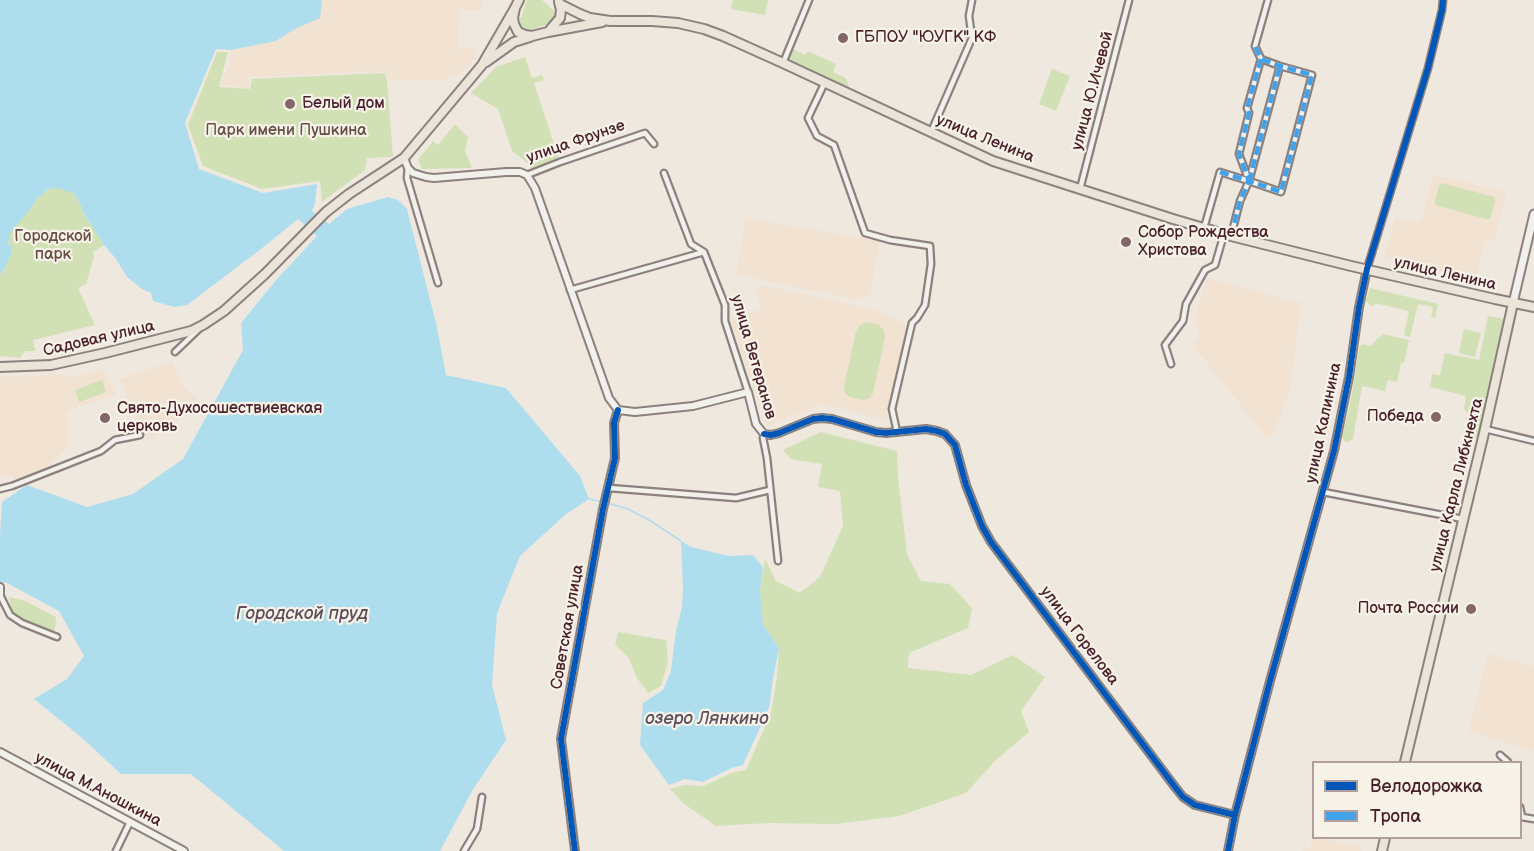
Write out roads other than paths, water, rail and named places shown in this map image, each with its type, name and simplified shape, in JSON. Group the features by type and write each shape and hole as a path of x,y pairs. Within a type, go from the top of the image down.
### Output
{"main road":[{"path":"483,65 519,0"},
{"path":"559,2 579,15 610,21"},
{"path":"548,32 560,18 559,2"},
{"path":"514,8 513,18 518,32 532,36"},
{"path":"483,65 514,42 548,32 610,21"},
{"name":"улица Ленина","path":"610,21 678,23 704,29 825,82 993,161 1204,228 1367,269 1534,307"},
{"name":"Садовая улица","path":"0,368 71,362 191,331 203,325 265,274 326,213 349,194 404,158 483,65"},
{"name":"улица Карла Либкнехта","path":"1405,761 1534,214"}],"street":[{"path":"783,63 809,0"},
{"path":"931,132 972,38 969,16 972,0"},
{"name":"улица Ю.Ичевой","path":"1080,189 1129,0"},
{"path":"1249,181 1239,154 1249,113 1247,108 1261,59 1255,46 1268,0"},
{"name":"улица Калинина","path":"1228,851 1235,815 1273,670 1334,451 1367,269 1428,68 1443,0"},
{"path":"1204,228 1220,172 1281,192 1312,75 1261,59"},
{"path":"1171,364 1165,345 1183,321 1186,304 1205,270 1215,265 1228,235 1249,181 1280,66"},
{"path":"764,434 779,433 813,419 822,418 876,432 897,432 892,409 912,323 925,305 931,264 930,246 890,240 865,233 834,145 817,136 808,118 825,82"},
{"name":"улица Фрунзе","path":"408,168 419,175 434,178 506,172 520,172 527,175 645,133 654,144"},
{"path":"404,158 408,168 407,178 438,283"},
{"name":"улица Ветеранов","path":"664,173 691,244 704,252 725,304 725,321 756,424 764,434 778,561"},
{"path":"527,175 534,188 609,398 618,410 635,412 693,406 748,392"},
{"path":"570,290 704,252"},
{"name":"Садовая улица","path":"175,352 203,325"},
{"name":"Советская улица","path":"575,851 561,739 603,509 615,458 614,423 618,410"},
{"path":"1485,429 1534,441"},
{"name":"улица Горелова","path":"897,432 937,430 945,434 955,445 966,485 982,526 991,542 1175,787 1183,797 1195,805 1235,815"},
{"path":"0,489 101,451 115,440 140,435"},
{"path":"609,488 736,498 770,490"},
{"path":"1323,492 1463,519"},
{"path":"0,587 0,596 10,615 22,623 57,637"},
{"name":"улица М.Аношкина","path":"0,752 184,851"},
{"path":"1500,755 1507,761"},
{"path":"464,851 477,829 482,797"},
{"path":"116,851 130,822"}],"water":[{"name":"Городской пруд","path":"0,0 322,0 320,18 295,29 276,41 231,50 216,49 185,123 199,169 263,193 317,184 312,211 329,224 347,209 388,197 398,200 407,209 436,323 446,375 506,388 580,476 589,499 565,515 520,556 497,613 492,685 506,740 472,791 440,851 284,851 191,774 121,774 81,737 34,699 67,679 84,656 59,611 7,583 0,582 2,502 27,485 87,507 133,494 183,459 243,350 241,323 277,279 317,236 298,219 187,305 174,307 153,301 151,293 127,277 85,215 75,194 57,188 48,189 36,200 10,233 8,244 12,247 11,254 0,274"},
{"name":"озеро Лянкино","path":"681,541 691,547 729,556 753,555 763,567 760,590 763,624 779,648 769,708 743,765 703,782 685,779 669,785 640,745 643,703 663,690 671,671 676,631 682,607"}],"waterway":[{"path":"589,499 603,502"},
{"path":"607,503 628,509 681,541"}],"place":[{"name":"ГБПОУ \"ЮУГК\" КФ","path":"843,38"},
{"name":"Белый дом","path":"290,104"},
{"name":"Собор Рождества Христова","path":"1126,242"},
{"name":"Победа","path":"1436,417"},
{"name":"Свято-Духосошествиевская церковь","path":"105,418"},
{"name":"Почта России","path":"1471,609"}],"park label":[{"name":"Парк имени Пушкина","path":"286,131"},
{"name":"Городской парк","path":"53,246"}]}
